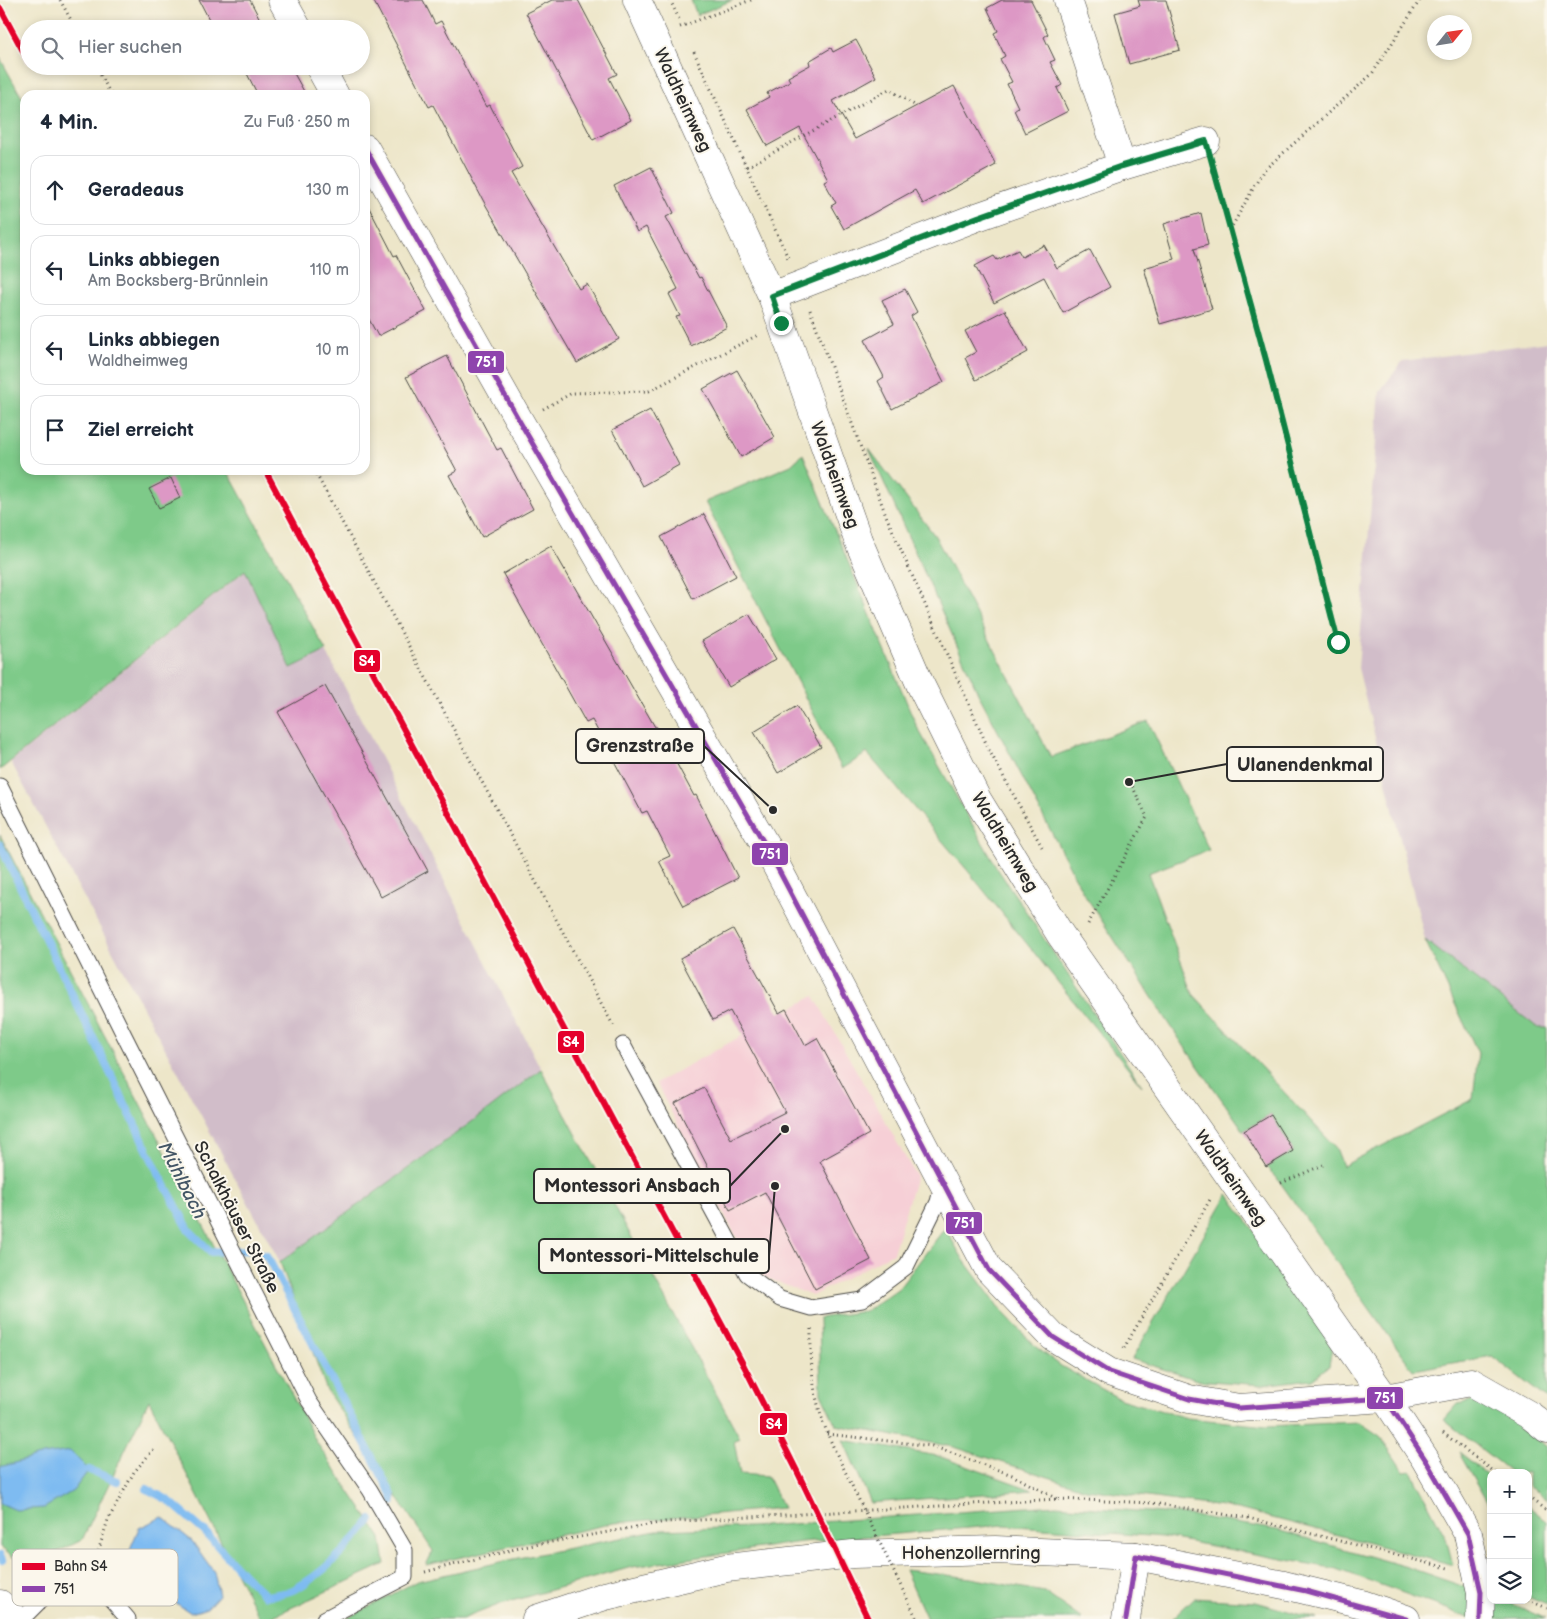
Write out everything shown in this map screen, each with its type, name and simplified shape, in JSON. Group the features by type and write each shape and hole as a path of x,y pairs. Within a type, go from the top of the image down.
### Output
{"street":[{"path":"282,0 293,20"},
{"name":"Waldheimweg","path":"637,0 772,296 858,540 920,684 977,799 1060,934 1385,1398 1424,1459 1468,1534 1481,1592 1480,1619"},
{"path":"1068,0 1122,166"},
{"path":"324,75 332,90"},
{"path":"772,296 978,217 1122,166 1206,141"},
{"path":"370,157 520,422 767,848 989,1270 1053,1337 1109,1372 1189,1399 1239,1408 1385,1398 1471,1382 1531,1416 1547,1429"},
{"name":"Hohenzollernring","path":"536,1619 605,1596 726,1568 844,1556 995,1550 1136,1556 1284,1585 1362,1604 1406,1619"},
{"path":"1126,1619 1136,1556"},
{"path":"0,1604 15,1619"}],"lane":[{"name":"Schalkhäuser Straße","path":"0,786 309,1402 370,1490 405,1550 405,1576"},
{"path":"623,1045 747,1274 780,1299 811,1308 862,1300 906,1267 938,1202 943,1184"},
{"path":"324,1619 405,1576"},
{"path":"22,1619 35,1606"},
{"path":"117,1606 128,1619"}],"path":[{"path":"60,0 71,20"},
{"path":"670,0 686,35"},
{"path":"655,39 682,26 751,0"},
{"path":"1230,231 1263,171 1372,74 1420,0"},
{"path":"690,44 800,284 887,518 990,750 1043,849"},
{"path":"101,75 109,90"},
{"path":"720,181 889,89 916,106"},
{"path":"1206,141 1266,360 1338,642"},
{"path":"520,422 572,393 649,391 781,323"},
{"path":"317,475 623,1045"},
{"path":"1083,918 1088,925 1147,817 1129,779"},
{"path":"1281,1183 1323,1166"},
{"path":"1109,1372 1226,1172"},
{"path":"811,1308 810,1362 816,1400 827,1434 917,1619"},
{"path":"827,1434 932,1446 1012,1475 1058,1499"},
{"path":"99,1549 108,1520 134,1472 154,1449"},
{"path":"405,1576 523,1547 665,1522 1058,1499 1152,1504 1248,1518 1451,1568"},
{"path":"1532,1500 1547,1511"},
{"path":"1532,1602 1547,1608"}],"shaded area":[{"path":"1547,342 1547,1028 1538,1028 1425,940 1358,668 1380,391 1403,361"},
{"path":"246,570 291,668 326,651 541,1069 280,1262 11,762"},
{"path":"814,996 916,1176 893,1253 812,1296 755,1273 656,1083"}],"green space":[{"path":"691,0 733,0 697,15"},
{"path":"0,58 20,94 20,475 230,475 326,651 291,668 245,570 0,770"},
{"path":"869,449 935,536 1051,757 1148,721 1209,850 1148,873 1193,994 1336,1148 1343,1166 1473,1099 1478,1053 1425,940 1538,1028 1547,1028 1547,1399 1492,1356 1413,1370 1277,1178 1266,1167 1293,1151 1271,1115 1244,1131 1184,1046 1083,892 980,697"},
{"path":"803,454 917,727 997,868 1142,1086 968,871 867,753 842,769 705,502 791,465"},
{"path":"0,835 317,1443 381,1538 385,1564 267,1619 260,1619 149,1400 82,1540 63,1549 12,1549 12,1556 0,1547"},
{"path":"541,1069 740,1438 734,1441 740,1474 767,1476 783,1508 614,1523 426,1565 433,1551 327,1391 280,1262"},
{"path":"1228,1194 1325,1331 1332,1347 1329,1366 1312,1379 1262,1385 1197,1380 1132,1359"},
{"path":"945,1228 963,1259 1000,1309 1036,1347 1061,1366 1120,1399 1187,1418 1267,1426 1359,1422 1380,1436 1404,1472 1411,1471 1446,1538 1453,1565 1238,1509 1086,1489 954,1447 836,1425 821,1393 819,1318 866,1311 899,1288"},
{"path":"1479,1399 1506,1414 1547,1447 1547,1500 1532,1489 1532,1469 1507,1469 1444,1420 1458,1404"},
{"path":"843,1440 938,1456 1033,1490 871,1503"},
{"path":"1459,1453 1487,1475 1487,1502"},
{"path":"1056,1505 1189,1515 1277,1530 1407,1567 1487,1595 1487,1604 1512,1604 1545,1619 1470,1619 1337,1569 1162,1537 1004,1525 801,1542 632,1567 501,1604 462,1619 346,1619 417,1581 514,1559 661,1530 750,1527"},
{"path":"1532,1509 1547,1521 1547,1605 1532,1599"},
{"path":"905,1570 971,1578 1044,1592 1082,1619 927,1619"},
{"path":"1194,1598 1256,1602 1317,1619 1172,1619"}],"water":[{"path":"70,1451 89,1470 73,1491 44,1508 16,1510 0,1503 0,1467 43,1455"},
{"path":"162,1517 192,1541 214,1572 219,1595 207,1608 191,1613 178,1604 178,1549 130,1549 139,1528"}],"building":[{"path":"199,0 250,0 260,20 209,20"},
{"path":"373,0 423,0 435,24 441,21 486,107 490,105 522,167 511,173 579,289 587,284 619,339 577,363 484,202 433,105 429,107"},
{"path":"552,0 578,0 617,74 609,78 631,120 593,140 526,13"},
{"path":"1002,0 1031,0 1048,34 1044,37 1055,60 1050,62 1062,85 1057,88 1068,111 1025,133 1014,110 1018,107 1007,84 1012,82 1000,59 1005,56 994,33 998,31 987,8"},
{"path":"1138,0 1166,0 1180,50 1129,64 1115,13 1140,6"},
{"path":"856,40 876,77 833,101 855,139 954,86 996,165 923,204 915,190 844,229 831,206 836,203 824,181 828,179 800,128 767,146 747,109 769,97 767,93 790,81 788,77 810,65 809,61 831,48 833,52"},
{"path":"248,75 295,75 303,90 255,90"},
{"path":"651,167 674,213 666,217 699,278 701,277 727,327 691,346 676,317 680,316 669,294 678,289 646,227 637,232 614,186"},
{"path":"370,210 426,311 378,336 370,321"},
{"path":"1201,213 1208,245 1194,249 1212,309 1160,324 1144,268 1174,259 1164,224"},
{"path":"1044,245 1057,268 1090,250 1110,287 1063,313 1044,277 994,303 975,266 994,256 997,260 1018,250 1022,257"},
{"path":"905,289 917,312 911,316 944,382 892,409 878,381 884,377 865,340 894,324 882,300"},
{"path":"1005,310 1028,352 976,380 965,358 976,352 965,331"},
{"path":"447,356 497,450 501,448 533,509 482,537 449,475 457,471 406,377"},
{"path":"737,370 775,437 741,457 703,389"},
{"path":"650,410 679,465 642,486 612,430"},
{"path":"171,478 180,498 159,508 149,489"},
{"path":"704,514 736,576 693,599 661,537"},
{"path":"551,546 655,727 657,727 694,796 696,795 738,878 683,906 659,861 670,856 647,811 642,813 592,720 586,723 503,574"},
{"path":"749,614 776,659 729,687 702,641"},
{"path":"325,686 428,871 381,897 278,712"},
{"path":"797,706 821,747 778,773 754,732"},
{"path":"733,929 779,1013 786,1009 805,1045 817,1038 869,1134 820,1161 871,1260 815,1289 765,1192 730,1210 675,1103 704,1088 731,1139 785,1112 730,1011 713,1020 680,958"},
{"path":"1271,1115 1293,1151 1266,1167 1244,1131"}],"waterway":[{"name":"Mühlbach","path":"0,845 158,1172 189,1230 211,1252 250,1250 267,1256 392,1495 392,1502"},
{"name":"Mühlbach","path":"89,1470 117,1481"},
{"name":"Mühlbach","path":"147,1489 168,1500 205,1532 266,1596 290,1591 315,1576 326,1568 371,1520"},
{"path":"0,1556 2,1560"}],"rail line":[{"name":"S4","path":"0,8 20,45"},
{"name":"S4","path":"268,475 744,1366 868,1619"}],"transit line":[{"name":"751","path":"370,157 520,422 767,848 989,1270 1053,1337 1109,1372 1189,1399 1239,1408 1385,1398 1425,1459 1468,1534 1481,1592 1480,1619"},
{"name":"751","path":"1126,1619 1136,1556 1306,1591 1406,1619"}],"place":[{"name":"Ulanendenkmal","path":"1129,782"},
{"name":"Grenzstraße","path":"773,810"},
{"name":"Montessori Ansbach","path":"785,1129"},
{"name":"Montessori-Mittelschule","path":"775,1186"}],"route":[{"path":"781,323 772,296 800,284 978,217 1122,166 1206,141 1266,360 1338,642"}]}
